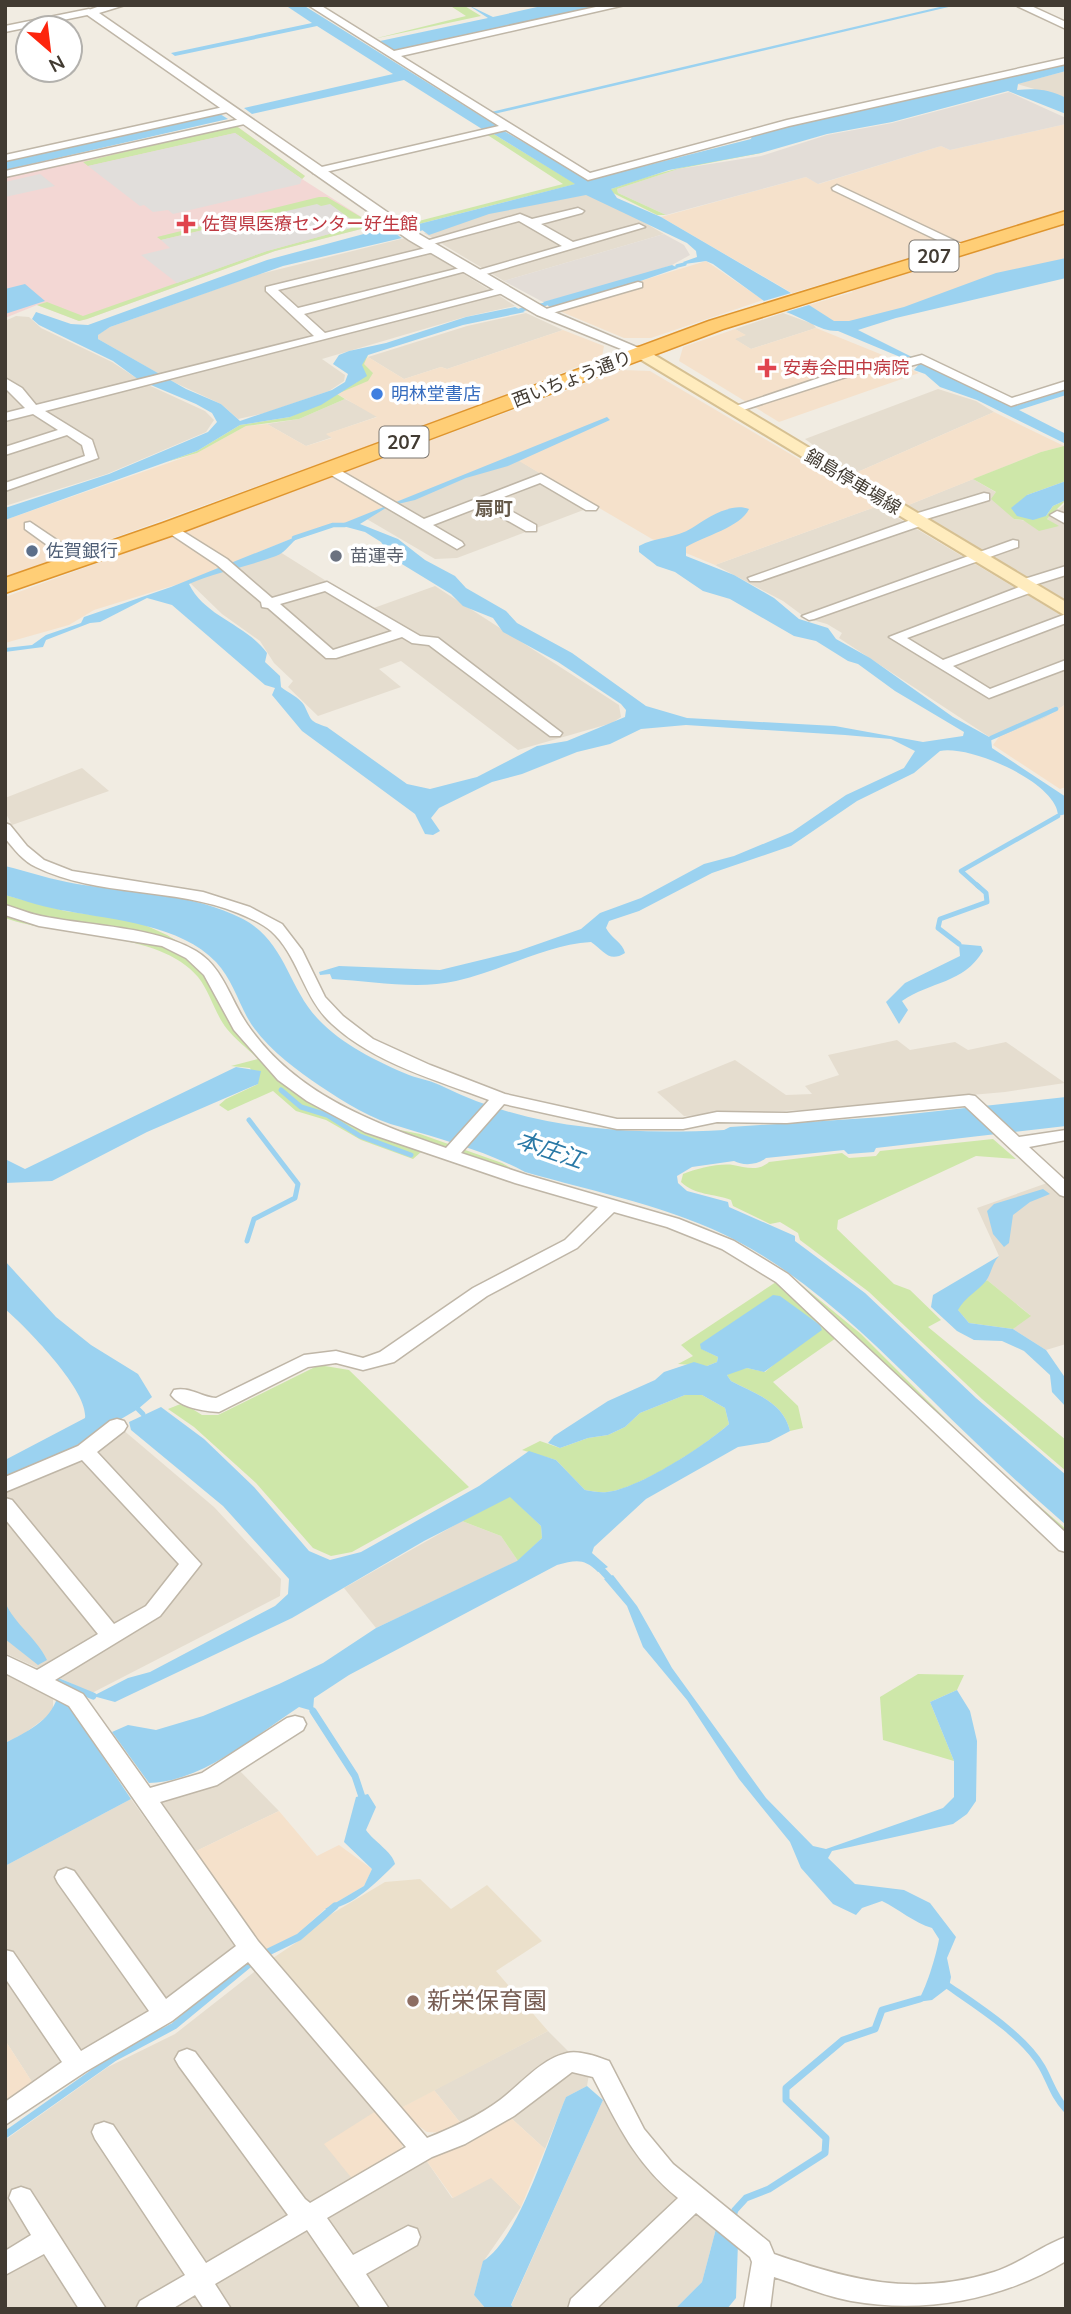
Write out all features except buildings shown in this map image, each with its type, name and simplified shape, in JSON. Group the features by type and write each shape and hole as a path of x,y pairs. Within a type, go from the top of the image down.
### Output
{"highway":[{"name":"西いちょう通り","path":"5,586 172,528 716,325 1066,217"}],"main road":[{"name":"鍋島停車場線","path":"641,352 1066,610"}],"street":[{"path":"75,5 89,12 424,243 542,312 641,352"},
{"path":"5,29 119,5"},
{"path":"313,5 588,177 787,123 1066,61"},
{"path":"392,55 620,5"},
{"path":"1020,5 1064,25"},
{"path":"5,158 228,109"},
{"path":"5,174 245,121"},
{"path":"317,171 508,127"},
{"path":"837,188 962,248"},
{"path":"531,223 578,211"},
{"path":"322,337 270,289 520,217 571,246"},
{"path":"297,312 472,271 639,227"},
{"path":"542,312 638,285"},
{"path":"5,417 505,290"},
{"path":"733,409 873,364 900,365 922,359 1011,402 1066,385"},
{"path":"5,382 18,391 32,408 89,443 92,458 5,487"},
{"path":"5,451 68,431"},
{"path":"331,469 457,545"},
{"path":"423,524 541,478 591,507"},
{"path":"755,578 984,497"},
{"path":"484,500 531,528"},
{"path":"30,526 77,560"},
{"path":"172,528 226,567 331,655 402,632"},
{"path":"809,616 1013,544"},
{"path":"1066,570 896,637 989,694 1066,664"},
{"path":"267,604 327,586 417,640 433,641 555,733"},
{"path":"942,665 1066,618"},
{"path":"5,828 22,849 39,863 69,875 197,895 255,916 276,927 294,950 318,999 337,1020 367,1043 499,1098 617,1124 683,1124 717,1117 787,1118 968,1100 1066,1191"},
{"path":"5,910 39,921 166,942 192,955 211,972 240,1026 284,1076 313,1097 371,1128 452,1153 521,1179 673,1223 728,1245 782,1278 1066,1545"},
{"path":"452,1153 499,1098"},
{"path":"1017,1143 1066,1135"},
{"path":"181,1395 203,1404 219,1405 304,1361 335,1357 363,1363 387,1357 480,1292 571,1244 611,1205"},
{"path":"5,1485 85,1451 117,1426"},
{"path":"38,1680 153,1611 191,1564 85,1451"},
{"path":"5,1505 112,1636"},
{"path":"5,1663 76,1700 256,1956 423,2150"},
{"path":"142,1794 209,1779 295,1724"},
{"path":"66,1877 164,2014"},
{"path":"5,2115 77,2065 256,1956"},
{"path":"5,1959 77,2065"},
{"path":"187,2059 296,2207 311,2216 376,2309"},
{"path":"149,2309 423,2150 456,2137 506,2109 554,2070 570,2062 601,2068 635,2136 664,2172 760,2250 764,2262 757,2309"},
{"path":"104,2132 194,2264 199,2280 218,2309"},
{"path":"20,2198 93,2309"},
{"path":"580,2306 695,2198"},
{"path":"349,2270 408,2237"},
{"path":"5,2264 47,2239"},
{"path":"764,2262 860,2292 915,2297 969,2291 1010,2280 1066,2248"}],"shaded area":[{"path":"1066,71 1066,98 1017,84"},
{"path":"1009,92 1066,118 1066,124 950,150 941,146 818,184 806,177 666,215 618,193 617,189 678,169 761,156 827,135 892,123"},
{"path":"1066,124 1066,211 792,293 661,217 806,177 819,184 941,146 950,150"},
{"name":"佐賀県医療センター好生館","path":"235,125 305,176 302,179 371,223 362,225 365,228 275,251 87,319 79,321 37,305 5,318 5,177"},
{"path":"235,133 302,179 300,184 173,214 168,210 153,212 144,205 140,206 88,166"},
{"path":"40,174 55,186 5,197 5,182"},
{"path":"594,193 664,234 504,281 424,233 485,214"},
{"path":"317,204 330,204 356,223 348,225 351,228 267,251 177,283 141,255 170,248 161,240"},
{"path":"1066,222 1066,261 905,309 835,325 809,305 853,292 849,288"},
{"path":"664,234 684,245 690,255 672,265 599,288 543,302 504,281"},
{"path":"405,238 493,292 161,375 98,339 97,335 110,327 256,275"},
{"path":"706,261 763,300 651,338 624,338 557,310 639,287 634,283"},
{"path":"497,294 515,306 465,317 322,359 345,375 344,381 329,391 265,413 238,419 221,404 167,379"},
{"path":"526,313 563,330 447,369 441,367 404,379 368,357 467,326"},
{"path":"783,313 813,324 816,328 751,349 734,339 745,335 735,329"},
{"path":"16,316 29,317 41,328 112,362 144,383 205,411 214,420 206,432 107,474 5,506 5,321"},
{"path":"816,328 890,358 882,364 906,367 919,373 779,422 679,361 683,347 735,329 746,335 735,339 751,349"},
{"path":"563,330 604,346 602,357 460,413 5,577 5,520 197,453 246,426 267,424 306,446 332,438 326,434 377,417 337,394 368,357 404,379 441,367 447,369"},
{"path":"622,370 650,371 878,506 715,565 652,539 514,458 383,507 365,518 303,534 188,581 94,610 69,625 5,643 5,597"},
{"path":"938,389 976,401 994,412 853,474 805,439"},
{"path":"345,399 379,416 327,434 333,437 306,446 267,424 299,419"},
{"path":"994,412 1064,446 1041,452 906,506 853,474"},
{"path":"515,458 594,506 457,558 435,559 365,518 383,507"},
{"path":"973,479 997,493 1001,506 1014,519 1058,526 1047,519 1066,503 1066,602 906,506"},
{"path":"878,506 1066,618 1066,704 1045,718 999,737 988,736 839,638 842,633 827,624 806,618 783,601 715,565"},
{"path":"272,547 371,609 435,586 619,705 621,717 612,723 518,750 401,661 379,669 401,687 318,716 288,687 293,681 274,663 260,641 222,614 188,581"},
{"path":"1066,704 1066,787 1060,789 993,745 999,737 1045,718"},
{"path":"82,768 109,791 12,825 5,812 5,798"},
{"path":"897,1040 910,1050 955,1042 968,1050 1006,1042 1065,1083 1005,1092 802,1110 684,1116 657,1092 735,1060 786,1095 812,1094 805,1086 839,1075 828,1055"},
{"path":"1064,1177 1066,1344 1046,1350 1013,1329 1030,1315 987,1280 990,1267 999,1256 977,1208"},
{"path":"122,1429 214,1507 281,1579 280,1596 92,1693 5,1653 5,1488"},
{"path":"462,1521 501,1536 518,1561 376,1628 344,1588"},
{"path":"5,1669 53,1694 53,1712 25,1733 5,1743"},
{"path":"238,1769 279,1811 190,1854 154,1800"},
{"path":"131,1799 237,1947 173,1999 34,2085 5,2040 5,1866"},
{"path":"279,1811 317,1856 339,1845 372,1869 364,1886 325,1909 295,1936 263,1952 190,1854"},
{"name":"新栄保育園","path":"420,1879 451,1909 487,1885 542,1941 496,1971 548,2031 397,2110 270,1960 303,1938 323,1919 385,1882"},
{"path":"258,1969 376,2111 354,2181 132,2309 5,2309 5,2140 108,2067 175,2034"},
{"path":"548,2031 569,2052 545,2066 503,2104 463,2126 434,2090"},
{"path":"5,2040 34,2085 5,2105"},
{"path":"577,2068 589,2074 587,2086 566,2097 545,2149 510,2117"},
{"path":"434,2090 463,2126 445,2133 427,2132 397,2110"},
{"path":"603,2100 627,2142 661,2182 717,2225 702,2282 675,2309 514,2309 511,2306"},
{"path":"376,2111 403,2144 398,2156 354,2181 324,2144"},
{"path":"510,2117 545,2149 521,2207 491,2178 453,2198 426,2160"},
{"path":"426,2160 452,2198 491,2177 521,2207 483,2262 474,2295 486,2309 170,2309"}],"green space":[{"path":"449,5 463,5 481,16 373,39 466,16"},
{"path":"235,125 305,176 302,179 235,133 88,166 83,162"},
{"path":"492,133 576,184 415,225 411,223 563,184 486,134"},
{"path":"752,153 761,153 678,169 617,189 618,193 666,215 657,215 611,192 611,189 663,172"},
{"path":"327,197 371,223 362,225 365,228 275,251 79,321 37,305 47,302 83,316 267,251 351,228 347,225 355,223 321,206 245,220 161,240 157,237"},
{"path":"368,355 364,364 373,373 368,381 337,394 345,399 299,419 246,426 197,453 166,462 197,451 240,425 290,417 357,382 363,358"},
{"path":"1064,446 1066,481 1027,495 1046,516 1053,506 1066,500 1047,519 1059,526 1039,531 1023,520 1014,519 991,499 996,492 973,479 1041,452"},
{"path":"5,895 65,911 136,921 167,935 205,958 221,976 246,1023 267,1050 305,1086 375,1125 420,1134 502,1163 523,1175 734,1242 787,1273 861,1334 995,1468 1066,1529 1066,1554 991,1487 839,1336 773,1382 798,1406 803,1428 790,1431 775,1405 731,1381 727,1375 730,1371 747,1368 765,1372 820,1325 802,1313 702,1349 718,1357 717,1362 707,1366 678,1364 693,1356 681,1345 776,1282 722,1249 667,1226 421,1152 413,1159 361,1140 326,1120 296,1111 273,1091 228,1111 219,1105 258,1084 250,1068 231,1066 258,1059 227,1029 198,977 181,962 134,943 5,918"},
{"path":"993,1139 1016,1159 976,1156 838,1220 837,1229 894,1284 910,1290 941,1320 928,1327 1066,1440 1066,1471 982,1399 869,1292 800,1240 798,1233 780,1222 770,1224 733,1206 731,1200 699,1192 681,1182 683,1174 714,1166 756,1168 769,1162 842,1153 849,1158 876,1156 880,1151"},
{"path":"987,1280 1031,1316 1013,1329 969,1323 957,1309 967,1296"},
{"path":"319,1365 349,1370 469,1487 352,1552 331,1556 313,1548 256,1483 194,1427 168,1409 183,1403 202,1415 218,1415"},
{"path":"685,1395 702,1395 725,1408 729,1424 671,1465 620,1489 604,1492 585,1490 556,1460 522,1450 540,1441 560,1448 588,1438 608,1435 625,1427 640,1413"},
{"path":"510,1496 541,1526 542,1538 518,1561 501,1536 462,1521"},
{"path":"918,1674 964,1675 957,1690 930,1702 954,1761 883,1740 880,1697"}],"water":[{"path":"285,5 303,5 497,126 482,129 404,80 252,114 244,108 393,74 317,26 175,56 171,53 312,23"},
{"path":"468,5 493,17 546,5 606,5 395,51 380,41 488,18"},
{"path":"957,5 494,114 491,112"},
{"path":"1066,65 1066,71 1018,84 1017,90 1042,90 1060,95 1066,98 1066,114 1008,91 892,122 827,134 761,153 669,170 611,189 617,198 661,217 791,293 764,301 713,264 706,261 685,264 683,262 697,257 696,251 687,243 586,195 489,214 429,235 415,225 575,184 492,133 504,131 589,180 751,139 752,136 795,124"},
{"path":"220,114 228,119 5,170 5,162"},
{"path":"386,228 402,238 283,266 110,327 98,335 98,339 186,389 221,404 240,421 332,390 345,382 348,374 333,364 339,355 349,351 386,343 466,317 515,307 525,312 463,325 368,355 362,365 367,376 321,405 290,417 240,425 197,451 5,520 5,508 109,474 208,432 217,422 212,413 196,404 139,380 113,361 39,325 32,319 36,312 71,324 88,325 267,260"},
{"path":"1066,258 1066,278 896,318 858,330 912,357 905,359 786,312 809,305 834,321 849,321 904,307 996,273"},
{"path":"672,265 678,268 600,295 550,307 543,302"},
{"path":"25,284 45,301 5,314 5,289"},
{"path":"921,362 1012,407 1066,390 1066,395 1019,410 1066,434 1066,444 977,400 940,387 925,374 914,370"},
{"path":"607,417 610,420 508,466 466,478 415,500 389,506 360,524 398,539 425,560 455,576 466,588 506,611 517,623 572,653 646,706 687,718 835,726 923,742 963,736 964,732 895,691 858,664 848,661 816,641 794,636 730,599 703,591 675,572 657,566 639,552 639,546 686,531 719,512 742,507 749,509 730,526 686,547 686,556 734,575 774,598 799,619 828,628 836,639 870,658 953,717 991,738 992,748 1066,797 1066,814 1058,816 1054,803 1044,791 1011,769 972,754 940,751 914,773 857,801 791,846 712,873 639,911 609,921 606,928 625,953 619,956 607,955 591,942 557,948 473,977 441,984 410,985 332,979 330,974 320,975 319,972 339,966 440,970 518,951 581,929 600,913 641,898 704,864 734,856 792,832 846,795 904,768 915,751 891,739 845,735 686,725 641,729 610,744 577,752 522,774 492,782 439,808 431,818 440,831 433,835 425,834 415,814 302,731 272,695 275,688 265,685 172,605 147,598 100,622 90,623 46,640 43,647 5,652 5,648 32,645 46,635 81,623 84,617 171,587 301,536 276,556 189,584 205,605 258,643 267,653 265,662 280,676 281,687 302,702 312,720 327,727 407,784 430,789 477,777 537,746 567,741 625,717 626,710 558,662 503,632 493,618 463,606 451,594 392,558 381,542 365,532 339,525"},
{"path":"1066,481 1066,500 1053,506 1046,516 1033,520 1017,516 1011,508 1027,495"},
{"name":"本庄江","path":"5,866 77,884 162,895 224,910 257,928 268,939 318,1019 349,1044 409,1075 511,1113 546,1121 616,1130 724,1130 730,1127 883,1117 1066,1097 1066,1126 876,1148 874,1152 848,1154 844,1150 766,1158 750,1164 734,1161 692,1167 677,1176 678,1183 687,1191 728,1202 729,1207 795,1236 795,1241 865,1293 976,1398 1066,1475 1066,1525 839,1312 764,1257 737,1241 687,1219 633,1201 525,1172 480,1152 390,1124 359,1110 310,1079 270,1047 253,1027 221,968 201,950 185,940 146,926 51,908 5,895"},
{"path":"959,944 981,946 983,951 966,970 902,1001 908,1010 899,1024 886,1002 905,983 960,956"},
{"path":"236,1067 261,1071 258,1084 147,1132 52,1181 5,1183 5,1159 25,1169"},
{"path":"1043,1189 1050,1194 1030,1202 1013,1215 1009,1243 1004,1247 993,1234 987,1211 994,1204"},
{"path":"999,1256 986,1281 958,1310 969,1323 1013,1329 1046,1350 1066,1379 1066,1407 1052,1392 1050,1375 1024,1351 1002,1341 974,1340 957,1331 931,1307 933,1295"},
{"path":"5,1261 56,1317 91,1345 138,1374 152,1397 138,1409 72,1448 5,1476 5,1460 85,1418 84,1406 67,1376 41,1344 5,1309"},
{"path":"773,1295 780,1296 820,1325 822,1330 764,1372 747,1368 727,1375 731,1381 775,1405 790,1431 769,1442 738,1447 646,1499 594,1547 592,1553 608,1567 598,1572 579,1561 557,1565 349,1675 314,1698 313,1711 299,1707 228,1755 189,1775 149,1783 112,1732 128,1725 156,1730 203,1716 279,1684 323,1663 376,1628 517,1561 542,1538 541,1526 510,1497 424,1541 292,1618 115,1702 93,1696 128,1678 150,1672 275,1606 288,1594 289,1579 223,1506 131,1430 129,1422 161,1407 204,1439 254,1487 309,1551 330,1560 361,1552 479,1486 529,1451 556,1460 585,1490 599,1492 636,1483 671,1465 729,1424 725,1408 702,1395 685,1395 640,1413 625,1427 608,1435 588,1438 560,1448 548,1443 554,1436 608,1401 655,1380 664,1372 694,1362 707,1366 717,1362 718,1357 701,1349 700,1344"},
{"path":"613,1575 637,1606 672,1668 766,1798 813,1846 826,1849 943,1808 954,1797 954,1761 930,1702 957,1690 970,1711 977,1741 976,1801 967,1814 953,1824 832,1851 828,1858 855,1884 904,1890 930,1903 956,1937 947,1958 951,1977 949,1987 932,2000 917,2002 927,1982 938,1945 939,1939 932,1928 882,1901 862,1908 856,1915 833,1904 801,1868 790,1842 739,1779 687,1700 643,1647 627,1606 604,1579"},
{"path":"5,1602 47,1660 38,1665 5,1639"},
{"path":"57,1698 71,1709 131,1799 5,1866 5,1743 43,1719"},
{"path":"368,1794 376,1807 366,1830 395,1864 354,1900 325,1909 364,1886 372,1869 344,1842 356,1797"},
{"path":"587,2086 603,2100 511,2305 514,2309 486,2309 474,2295 483,2261 496,2250 520,2211 566,2097"},
{"path":"717,2225 738,2243 736,2298 727,2309 675,2309 702,2282"}],"waterway":[{"path":"396,234 421,229"},
{"path":"677,266 685,264"},
{"path":"520,310 546,304"},
{"path":"294,538 333,525 345,525"},
{"path":"991,738 1056,709"},
{"path":"979,887 961,871 1058,816"},
{"path":"959,944 938,928 940,919 987,902 986,893 977,885"},
{"path":"281,1090 301,1107 327,1115 360,1136 411,1155"},
{"path":"247,1241 254,1219 295,1198 298,1184 249,1120"},
{"path":"138,1409 143,1414"},
{"path":"597,1565 612,1581"},
{"path":"59,1682 93,1696"},
{"path":"313,1711 355,1776 363,1800"},
{"path":"262,1955 299,1937 335,1906"},
{"path":"5,2135 114,2058 174,2026 254,1960"},
{"path":"944,1983 998,2021 1023,2043 1042,2067 1055,2094 1066,2109"},
{"path":"732,2219 735,2210 746,2198 769,2189 825,2153 826,2138 786,2100 786,2088 843,2040 875,2029 882,2010 920,1999"}],"place":[{"name":"佐賀県医療センター好生館","path":"186,224"},
{"name":"安寿会田中病院","path":"767,368"},
{"name":"明林堂書店","path":"377,394"},
{"name":"佐賀銀行","path":"32,551"},
{"name":"苗運寺","path":"336,556"},
{"name":"新栄保育園","path":"413,2001"}],"district":[{"name":"扇町","path":"494,508"}]}
